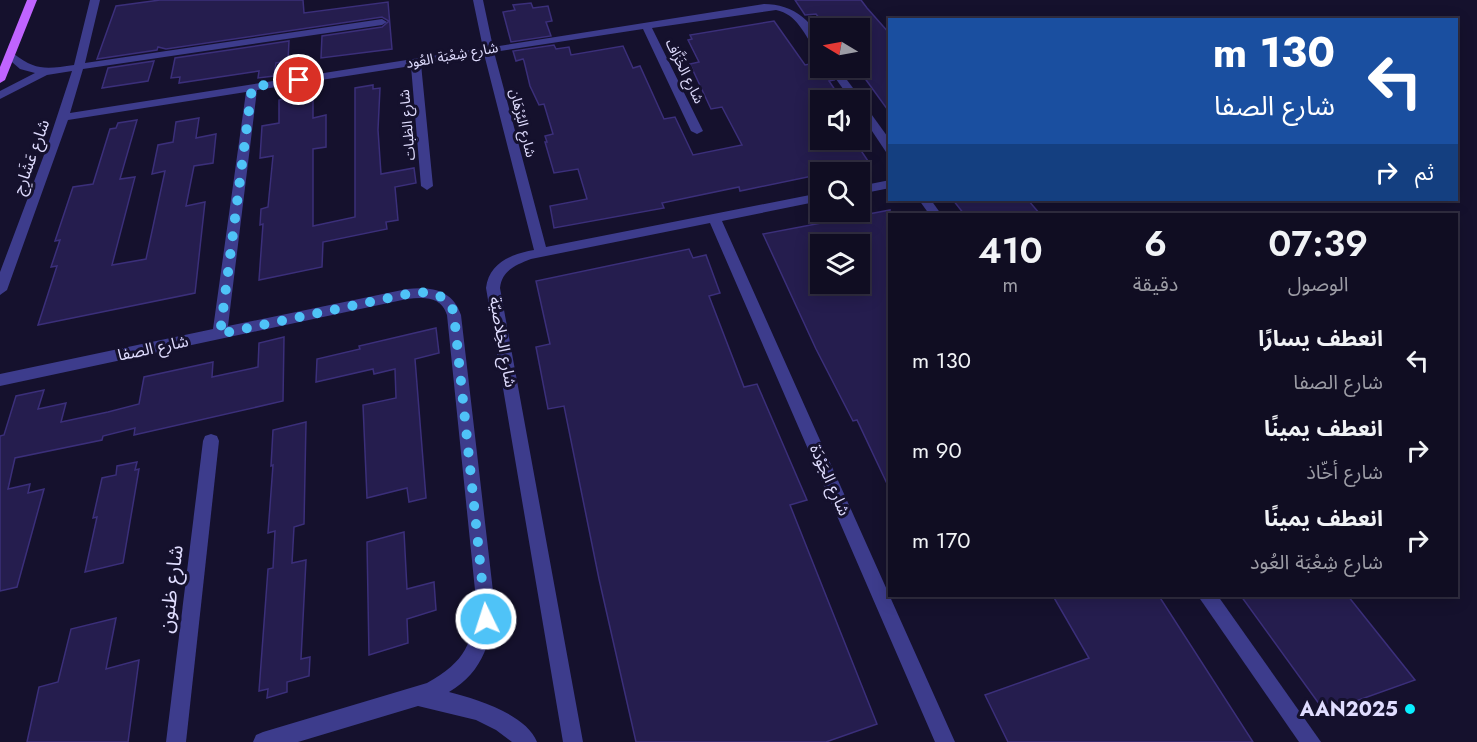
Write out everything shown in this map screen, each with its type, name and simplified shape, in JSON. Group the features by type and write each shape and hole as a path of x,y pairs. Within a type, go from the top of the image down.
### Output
{"main road":[{"path":"0,80 32,0"}],"street":[{"name":"شارع عَشَارِج","path":"0,290 64,117 79,68 95,0"},
{"name":"شارع البُرْهَان","path":"478,0 488,48 541,253"},
{"name":"شارع شِعْبَة العُود","path":"64,117 488,48 759,8 782,7 793,11 810,36"},
{"path":"0,96 18,84 45,72 382,22"},
{"name":"شارع الخَزَّاف","path":"646,25 697,130"},
{"path":"10,56 26,68 45,72"},
{"name":"شارع الظبات","path":"416,61 427,186"},
{"path":"220,334 252,87"},
{"path":"870,120 888,146"},
{"path":"870,188 888,184"},
{"name":"شارع الخِلاصيّة","path":"573,742 493,283 497,272 507,263 541,253 810,199"},
{"name":"شارع الجَوْدَة","path":"715,219 945,742"},
{"name":"شارع الصفا","path":"0,380 417,292 444,298 453,308 486,619 483,638 476,655 452,681 420,697 263,742"},
{"name":"شارع ظنون","path":"176,742 211,441"},
{"path":"1208,597 1311,742"},
{"path":"420,697 484,712 505,724 527,742"}],"building":[{"path":"160,0 303,0 304,13 388,2 392,49 321,58 322,36 382,27 389,21 382,17 166,49 158,47 157,50 97,59 116,6"},
{"path":"795,0 861,0 888,32 888,110 865,78 870,78 870,18 819,18 816,14 805,15"},
{"path":"531,3 533,8 548,6 552,21 546,22 551,36 511,42 503,12 515,10 513,5"},
{"path":"774,21 805,65 810,64 810,78 833,78 834,80 829,81 835,90 810,90 810,150 861,150 869,162 810,162 810,176 740,191 739,187 662,203 664,208 554,228 550,206 587,199 578,169 554,173 545,142 547,142 545,136 553,134 544,104 539,105 530,86 524,61 523,59 516,61 513,51 554,45 556,49 569,47 571,55 623,46 633,68 640,66 664,119 675,117 693,155 742,145 722,107 711,109 690,64 699,62 688,40 692,39 690,35"},
{"path":"289,41 288,61 276,63 274,76 258,78 259,71 179,83 180,77 171,78 175,58"},
{"path":"154,61 148,81 102,88 108,68"},
{"path":"373,85 373,89 380,88 378,130 381,174 414,168 416,183 395,187 398,220 386,222 387,229 323,242 322,267 259,280 263,224 260,225 261,209 268,207 273,156 260,158 262,126 279,123 279,100 305,95 305,100 313,99 313,118 326,115 326,147 313,149 313,226 355,217 355,88"},
{"path":"199,118 196,138 216,134 213,163 194,166 186,206 205,202 195,293 38,325 57,266 51,267 60,240 55,241 73,187 93,184 110,129 116,128 118,123 137,120 120,179 135,177 112,265 146,259 165,171 152,174 158,145 173,142 176,122"},
{"path":"954,201 1029,201 1039,213 963,213"},
{"path":"890,210 888,213 888,486 857,420 853,421 816,349 763,234 826,222 870,222 870,214"},
{"path":"689,249 693,258 706,255 720,293 709,296 744,387 757,384 807,500 790,505 877,724 826,742 636,742 599,579 564,406 548,409 536,347 550,344 536,281"},
{"path":"436,328 439,353 415,359 426,498 409,502 407,488 367,498 363,405 396,398 395,369 374,374 373,369 316,382 317,359 360,349 359,346"},
{"path":"284,337 283,401 134,435 135,428 103,436 102,440 15,458 8,489 30,484 28,493 44,489 17,587 0,591 0,436 4,435 16,396 44,390 38,409 66,403 61,422 108,412 139,404 144,377 213,362 212,377 258,367 259,343"},
{"path":"306,422 304,524 294,527 292,563 306,560 301,659 310,657 309,676 287,682 287,692 267,698 268,689 259,691 268,569 273,568 275,531 268,533 273,430"},
{"path":"137,462 135,470 139,469 123,563 85,572 97,517 93,518 102,478 116,475 117,466"},
{"path":"404,532 407,589 434,582 436,610 407,619 408,643 369,655 367,542"},
{"path":"1054,597 1160,597 1253,742 1008,742 985,695 1089,658"},
{"path":"1242,597 1349,597 1415,680 1325,712"},
{"path":"116,618 106,669 139,660 128,742 27,742 39,687 58,682 71,629"}],"place":[{"name":"AAN2025","path":"1410,709"}],"route":[{"path":"299,80 252,87 220,334 417,292 436,294 449,302 454,315 486,619"}]}
